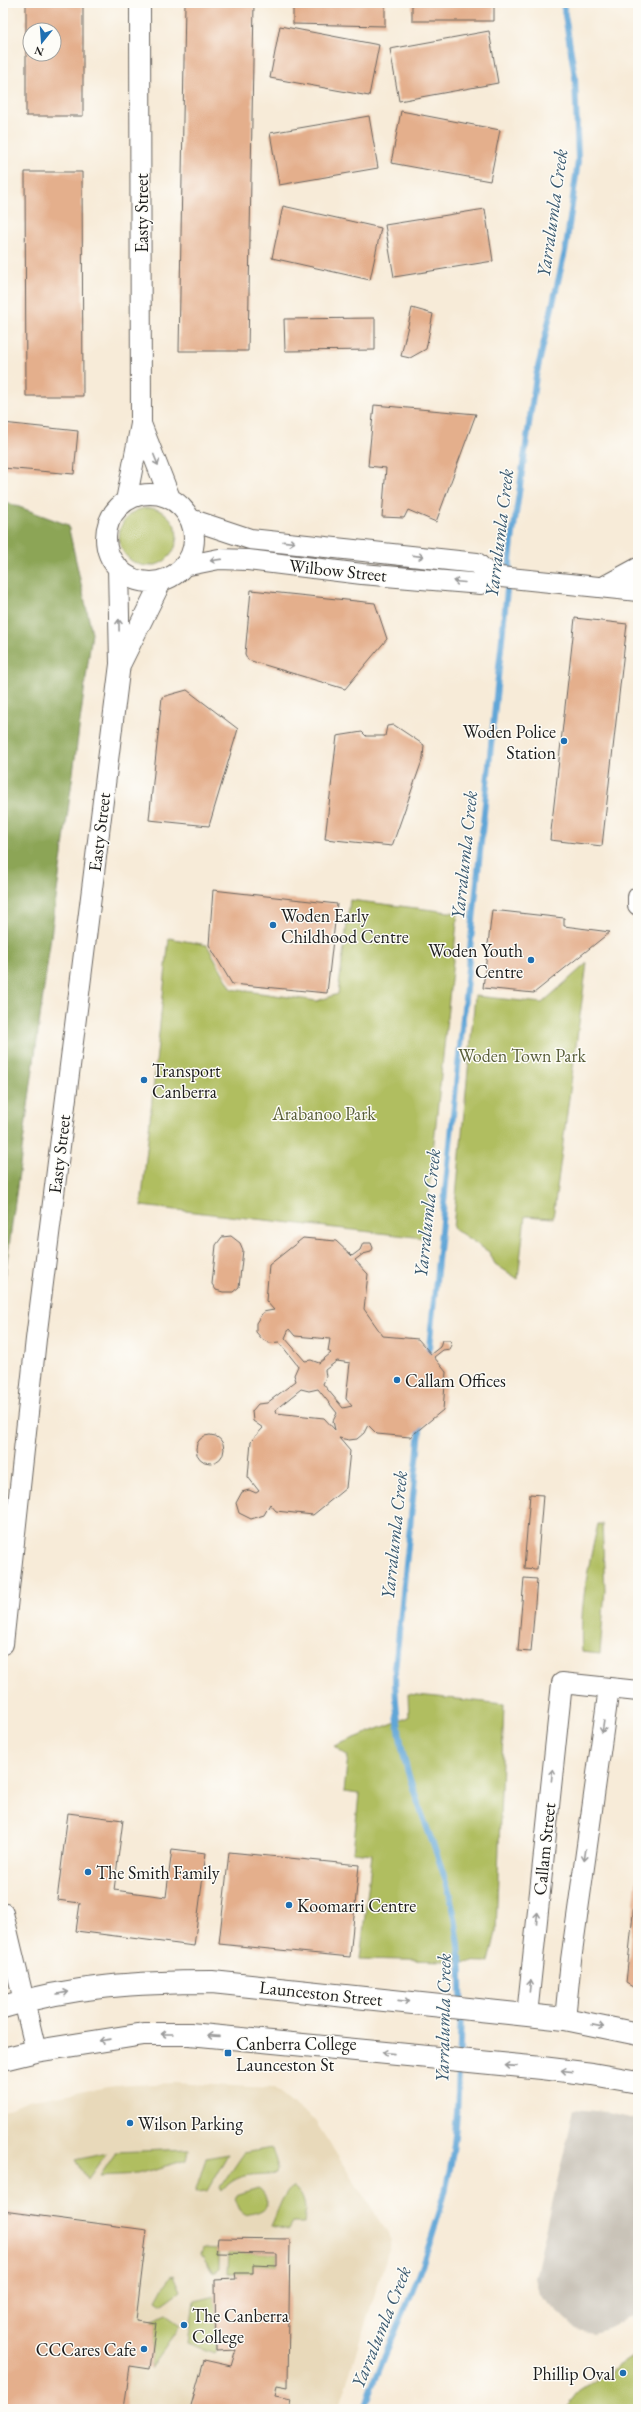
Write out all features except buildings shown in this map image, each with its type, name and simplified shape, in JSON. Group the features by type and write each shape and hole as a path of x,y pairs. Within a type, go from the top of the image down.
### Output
{"main road":[{"name":"Launceston Street","path":"3,2007 24,2000 91,1988 174,1982 212,1982 565,2019 638,2034"},
{"path":"3,2059 36,2051 144,2034 190,2034 592,2074 638,2082"}],"street":[{"name":"Easty Street","path":"126,501 141,424 140,3"},
{"name":"Easty Street","path":"141,424 170,498"},
{"path":"148,494 170,498 182,507 190,518 194,531 194,543 191,555 184,566 174,574 162,580 150,582 138,580 118,568 110,555 106,540 108,525 115,511 126,501 148,494"},
{"name":"Wilbow Street","path":"190,518 250,538 477,563 491,576 638,591"},
{"name":"Wilbow Street","path":"184,566 219,559 248,560 362,574 481,584 491,576"},
{"name":"Easty Street","path":"3,1644 36,1339 120,664 118,568"},
{"path":"603,587 638,568"},
{"name":"Easty Street","path":"120,664 162,580"},
{"name":"Callam Street","path":"527,2015 562,1683 609,1688"},
{"path":"565,2019 572,1952 609,1688 638,1691"},
{"path":"3,1913 36,2051"}],"shaded area":[{"name":"The Canberra College","path":"174,2083 274,2088 315,2121 392,2240 338,2409 3,2409 3,2112 28,2101 114,2086"},
{"path":"574,2109 605,2112 638,2120 638,2312 609,2328 594,2333 577,2330 539,2294 535,2278"}],"green space":[{"path":"3,501 68,525 92,633 3,1291"},
{"path":"148,508 159,510 172,521 175,526 177,537 175,548 164,561 159,564 148,566 137,564 124,553 121,548 119,537 121,526 132,513 137,510"},
{"name":"Arabanoo Park","path":"350,900 458,913 424,1238 141,1206 169,938 207,945 232,989 317,1001 338,994"},
{"name":"Woden Town Park","path":"587,963 553,1218 525,1216 518,1279 495,1264 489,1252 453,1228 475,996 542,1003"},
{"path":"598,1524 602,1524 605,1590 600,1654 582,1652 581,1636 585,1588"},
{"path":"408,1694 504,1704 496,1932 489,1962 360,1959 372,1854 353,1852 359,1794 344,1792 348,1756 334,1746 409,1717"},
{"path":"272,2148 278,2168 277,2173 241,2177 234,2180 222,2191 220,2188 244,2153"},
{"path":"189,2149 187,2160 137,2174 100,2176 116,2152"},
{"path":"106,2153 88,2179 76,2160"},
{"path":"228,2154 207,2191 195,2192 206,2158"},
{"path":"293,2187 303,2199 305,2213 304,2223 293,2223 289,2230 271,2226 283,2198 289,2189"},
{"path":"258,2188 265,2195 267,2203 266,2206 260,2211 245,2215 239,2210 234,2199 236,2195"},
{"path":"203,2248 217,2249 216,2253 219,2254 219,2269 213,2273 201,2255"},
{"path":"229,2253 277,2254 277,2266 254,2265 253,2273 228,2273"},
{"path":"174,2275 181,2291 163,2304 157,2300 170,2276"},
{"path":"215,2296 216,2351 214,2354 188,2344 194,2301"},
{"path":"166,2315 180,2325 150,2369 156,2323 150,2322"},
{"name":"Phillip Oval","path":"638,2353 638,2409 565,2409 579,2392"}],"waterway":[{"name":"Yarralumla Creek","path":"428,1358 512,541 536,376 566,247 578,161 575,77 563,3"},
{"name":"Yarralumla Creek","path":"365,2409 372,2388 422,2266 440,2212 454,2145 458,2095 461,1987 457,1930 442,1868 407,1769 399,1732 396,1695 395,1670 421,1421"}],"place":[{"name":"Woden Police Station","path":"564,741"},
{"name":"Woden Early Childhood Centre","path":"273,925"},
{"name":"Woden Youth Centre","path":"531,960"},
{"name":"Transport Canberra","path":"144,1080"},
{"name":"Callam Offices","path":"397,1380"},
{"name":"The Smith Family","path":"88,1872"},
{"name":"Koomarri Centre","path":"289,1905"},
{"name":"Canberra College Launceston St","path":"228,2053"},
{"name":"Wilson Parking","path":"130,2123"},
{"name":"The Canberra College","path":"184,2325"},
{"name":"CCCares Cafe","path":"144,2349"},
{"name":"Phillip Oval","path":"623,2373"}]}
